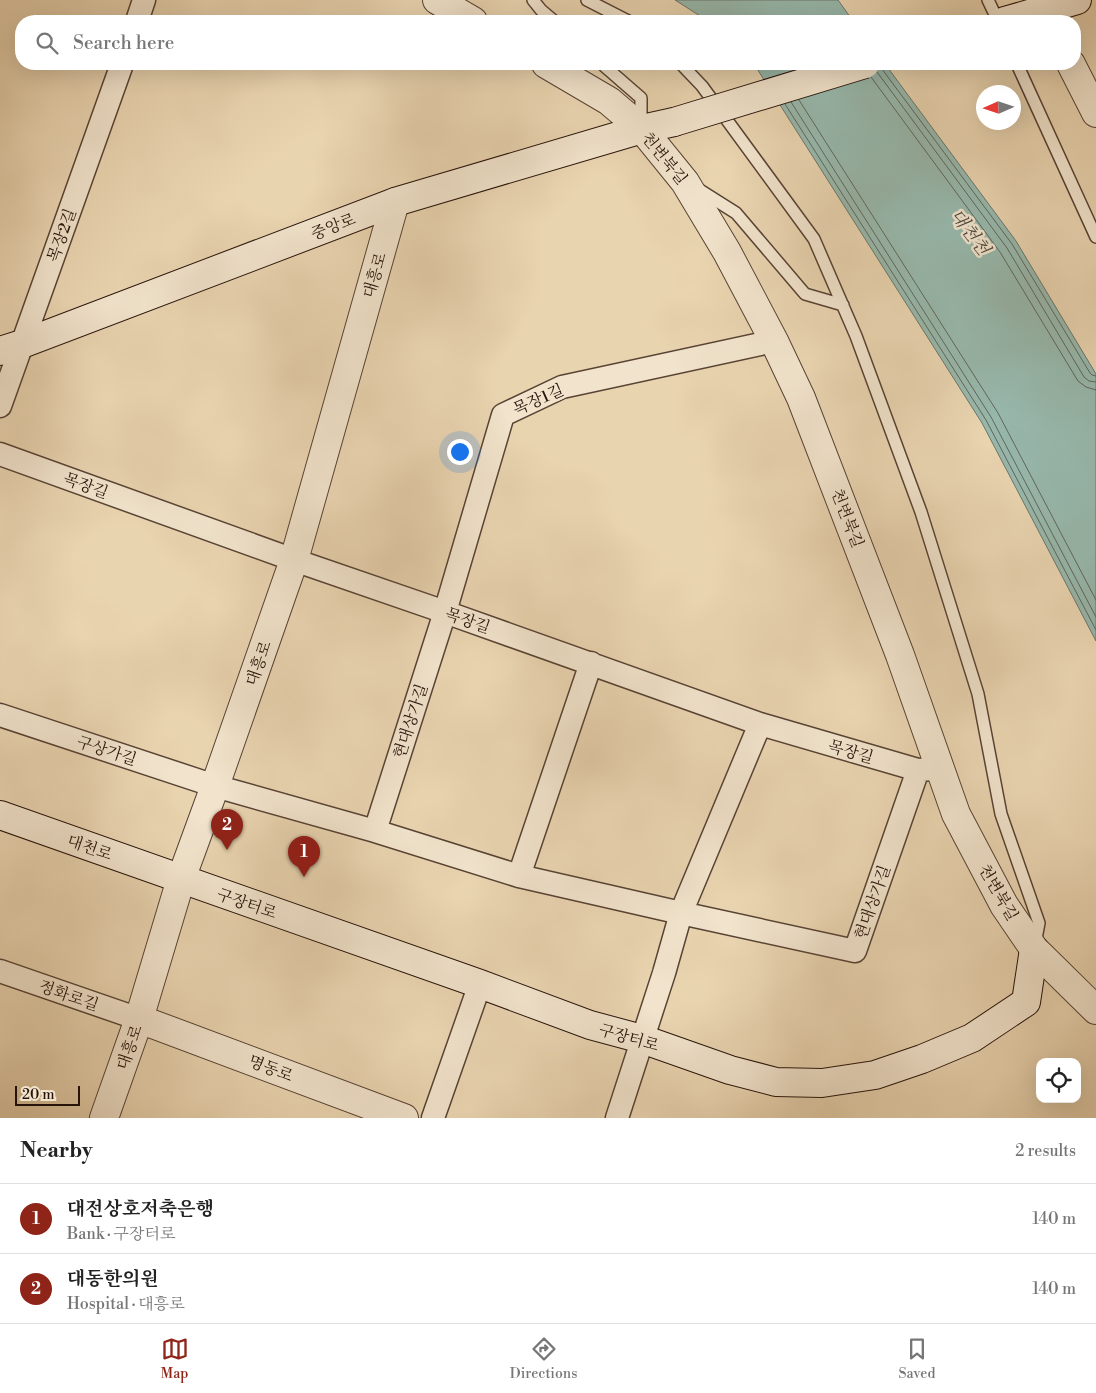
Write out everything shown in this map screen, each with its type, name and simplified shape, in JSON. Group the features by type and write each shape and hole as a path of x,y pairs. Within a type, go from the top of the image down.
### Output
{"street":[{"path":"139,15 144,0"},
{"path":"437,0 463,15"},
{"path":"1032,14 1077,0"},
{"name":"목장2길","path":"0,406 11,348 120,70"},
{"name":"천변북길","path":"556,70 609,101 642,129 685,182 727,252 774,341 801,398 845,510 900,655 929,769 956,814 1004,905 1034,949 1096,1010"},
{"name":"중앙로","path":"11,348 395,202 642,129 674,122 845,70"},
{"path":"1074,70 1096,113"},
{"name":"대흥로","path":"104,1118 139,1019 181,879 294,560 395,202"},
{"name":"목장1길","path":"445,612 503,415 562,387 774,341"},
{"name":"목장길","path":"0,454 760,724 929,769"},
{"name":"현대상가길","path":"375,831 445,612"},
{"path":"520,876 591,663"},
{"name":"구상가길","path":"0,714 215,786"},
{"path":"617,1118 664,973 681,913 760,724"},
{"name":"현대상가길","path":"215,786 375,831 520,876 855,951 929,769"},
{"name":"대천로","path":"0,815 181,879"},
{"name":"구장터로","path":"181,879 480,984 590,1025 642,1039 730,1070 776,1082 822,1083 874,1074 922,1058 972,1038 1026,1002 1034,949"},
{"name":"정화로길","path":"0,971 139,1019"},
{"path":"434,1118 480,984"},
{"name":"명동로","path":"139,1019 404,1118"}],"lane":[{"path":"533,0 547,15"},
{"path":"587,0 616,15"},
{"path":"988,0 995,15"},
{"path":"609,70 641,98 642,129"},
{"path":"687,70 702,86 814,239 856,336 921,512 978,694 1001,814 1039,923 1034,949"},
{"path":"1020,70 1096,237"},
{"path":"685,182 736,213 805,294 843,305"}],"water":[{"path":"675,0 838,0 849,15 699,15"},
{"name":"대천천","path":"758,70 889,70 1016,241 1096,374 1096,641 982,423"}],"place":[{"name":"대동한의원","path":"227,850"},
{"name":"대전상호저축은행","path":"304,877"}]}
